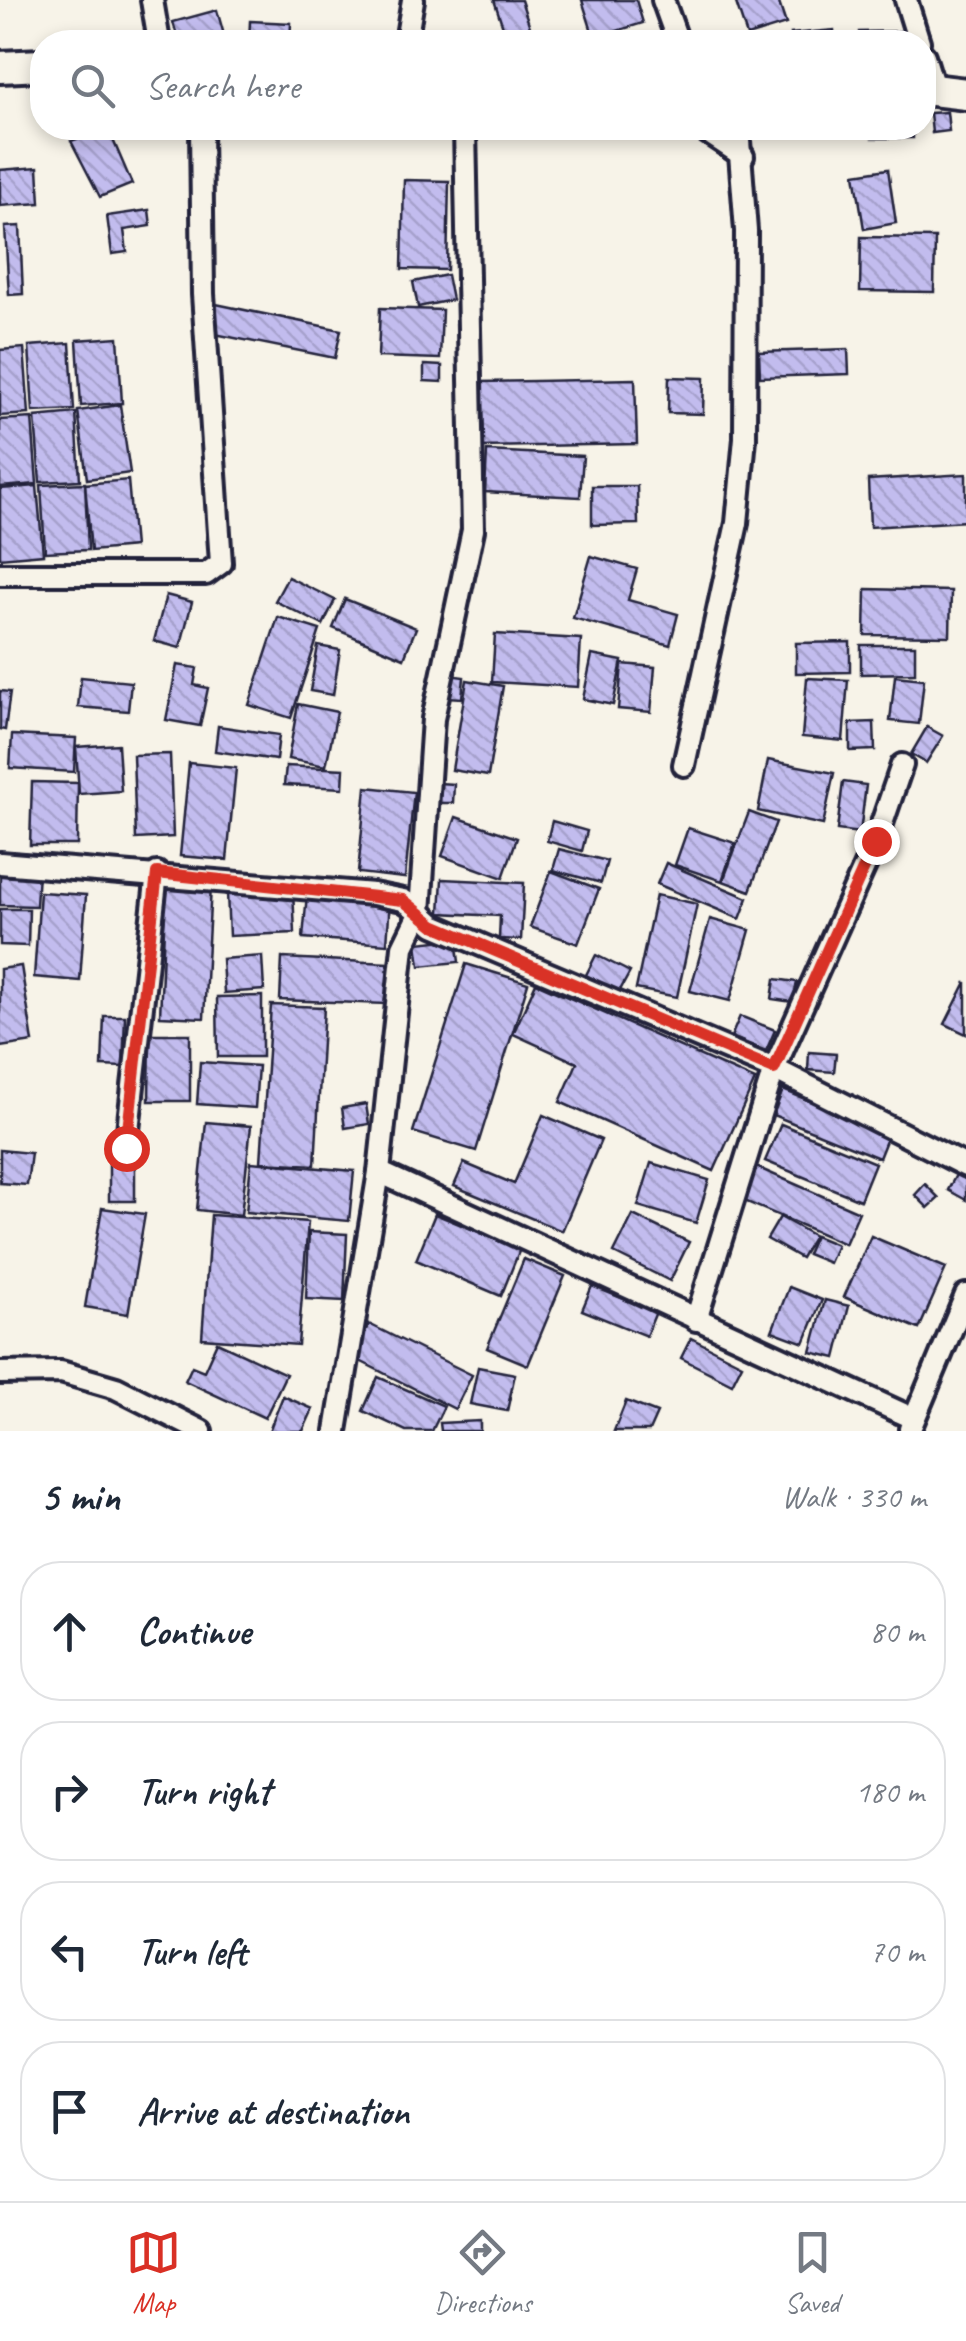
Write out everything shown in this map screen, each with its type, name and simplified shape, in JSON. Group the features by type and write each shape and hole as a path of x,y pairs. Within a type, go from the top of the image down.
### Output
{"street":[{"path":"152,0 158,30"},
{"path":"408,30 414,0"},
{"path":"663,0 674,30"},
{"path":"906,0 916,30"},
{"path":"0,68 30,66"},
{"path":"936,89 966,94"},
{"path":"0,574 206,574 221,563 203,294 201,140"},
{"path":"336,1431 379,1172 403,947 420,912 432,718 473,530 465,140"},
{"path":"719,140 743,156"},
{"path":"684,765 737,523 746,438 740,140"},
{"path":"696,1320 774,1069 876,841 902,765"},
{"path":"0,863 157,873 403,900 434,925 774,1069 966,1166"},
{"path":"126,1148 157,873"},
{"path":"379,1172 911,1425 966,1295"},
{"path":"0,1373 61,1372 97,1383 201,1431"}],"building":[{"path":"494,0 521,0 531,30 504,30"},
{"path":"582,0 636,0 643,23 620,30 591,30"},
{"path":"735,0 778,0 786,24 766,30 745,30"},
{"path":"217,10 223,30 175,30 173,22"},
{"path":"250,21 291,23 291,30 250,30"},
{"path":"947,112 949,131 936,133 936,113"},
{"path":"113,140 132,184 100,197 71,141"},
{"path":"38,167 40,203 0,206 0,170"},
{"path":"888,169 896,223 864,229 855,174"},
{"path":"404,180 449,181 447,270 402,269"},
{"path":"149,210 151,226 124,230 127,252 112,254 107,216"},
{"path":"20,226 23,294 9,295 5,227"},
{"path":"861,237 935,238 934,292 860,291"},
{"path":"447,275 452,300 418,307 413,282"},
{"path":"216,304 341,330 335,358 210,333"},
{"path":"380,308 442,310 440,359 378,357"},
{"path":"118,337 122,403 81,406 77,340"},
{"path":"70,343 74,410 33,412 29,346"},
{"path":"24,348 29,414 0,416 0,350"},
{"path":"848,349 849,374 760,377 759,352"},
{"path":"424,365 442,366 442,382 424,381"},
{"path":"669,377 704,378 703,414 668,413"},
{"path":"635,379 637,444 479,447 480,382"},
{"path":"120,405 130,473 87,479 78,411"},
{"path":"76,413 80,480 40,482 35,417"},
{"path":"32,418 37,484 0,487 0,420"},
{"path":"487,451 583,456 580,497 485,492"},
{"path":"966,474 966,521 870,527 868,480"},
{"path":"128,480 134,547 91,551 85,484"},
{"path":"85,483 88,550 45,552 41,485"},
{"path":"37,486 43,554 0,558 0,489"},
{"path":"592,486 637,486 638,524 592,525"},
{"path":"591,556 637,569 628,600 678,614 670,645 573,618"},
{"path":"288,577 335,600 323,625 275,601"},
{"path":"866,589 951,591 950,636 865,635"},
{"path":"166,595 192,602 180,648 154,641"},
{"path":"345,599 416,628 404,658 333,628"},
{"path":"278,617 320,630 291,718 249,705"},
{"path":"495,634 581,639 578,687 492,682"},
{"path":"850,642 850,672 796,673 796,643"},
{"path":"861,645 915,645 915,673 861,674"},
{"path":"318,646 340,650 333,695 310,691"},
{"path":"592,655 622,661 613,705 583,699"},
{"path":"622,664 655,667 651,712 618,709"},
{"path":"177,665 197,668 194,685 208,688 200,726 166,720"},
{"path":"449,675 464,677 462,698 447,697"},
{"path":"895,676 924,679 919,724 890,721"},
{"path":"81,677 131,682 128,711 78,707"},
{"path":"807,678 848,680 843,741 802,737"},
{"path":"467,680 503,686 488,776 452,770"},
{"path":"0,691 10,692 5,730 0,729"},
{"path":"298,704 337,712 326,766 288,759"},
{"path":"874,722 875,750 850,751 850,723"},
{"path":"218,726 279,735 276,760 215,751"},
{"path":"927,727 943,736 926,763 911,754"},
{"path":"12,735 76,738 74,772 10,768"},
{"path":"118,744 121,791 79,794 76,747"},
{"path":"170,754 173,837 136,839 133,755"},
{"path":"768,760 834,773 823,825 758,811"},
{"path":"189,763 236,768 227,860 180,856"},
{"path":"286,766 344,769 343,788 284,785"},
{"path":"32,782 78,783 77,845 30,845"},
{"path":"843,782 866,785 860,833 837,830"},
{"path":"438,783 454,784 453,803 438,803"},
{"path":"366,787 414,792 405,878 358,873"},
{"path":"749,812 776,822 750,891 723,881"},
{"path":"456,817 517,838 503,878 442,856"},
{"path":"552,821 587,831 582,851 547,841"},
{"path":"688,828 735,843 722,881 675,865"},
{"path":"559,849 607,861 601,883 553,870"},
{"path":"666,863 748,898 740,919 657,884"},
{"path":"0,870 38,872 36,906 0,905"},
{"path":"551,871 599,889 578,944 530,927"},
{"path":"442,879 524,883 521,940 499,939 500,916 440,913"},
{"path":"166,884 211,886 204,1018 160,1016"},
{"path":"293,890 295,933 229,936 227,893"},
{"path":"40,892 86,895 80,981 34,977"},
{"path":"307,894 390,900 387,944 303,938"},
{"path":"656,895 697,904 677,997 636,989"},
{"path":"0,909 29,909 28,946 0,945"},
{"path":"710,919 750,930 730,1001 690,991"},
{"path":"456,939 459,962 420,966 417,943"},
{"path":"596,955 630,972 619,992 586,975"},
{"path":"262,956 264,990 224,993 222,959"},
{"path":"282,958 388,963 386,1004 280,1000"},
{"path":"466,964 528,983 476,1151 413,1132"},
{"path":"21,966 33,1042 0,1047 0,969"},
{"path":"775,979 797,982 793,1002 772,999"},
{"path":"966,982 966,1034 945,1024"},
{"path":"536,983 755,1080 714,1171 560,1102 577,1063 513,1034"},
{"path":"262,996 262,1057 218,1057 217,997"},
{"path":"271,1005 324,1007 315,1165 261,1162"},
{"path":"104,1016 125,1016 123,1067 102,1066"},
{"path":"740,1016 775,1030 766,1051 731,1037"},
{"path":"150,1034 190,1034 190,1101 149,1101"},
{"path":"809,1052 836,1054 834,1072 808,1070"},
{"path":"200,1062 258,1066 255,1108 197,1104"},
{"path":"783,1090 889,1133 879,1158 773,1115"},
{"path":"366,1104 369,1124 345,1128 342,1108"},
{"path":"543,1115 601,1140 562,1231 454,1186 464,1163 514,1184"},
{"path":"206,1122 251,1126 241,1215 197,1210"},
{"path":"781,1124 875,1163 860,1200 765,1161"},
{"path":"0,1150 31,1153 27,1185 0,1183"},
{"path":"251,1162 354,1171 349,1221 246,1212"},
{"path":"109,1163 135,1163 135,1201 109,1201"},
{"path":"651,1163 709,1180 696,1223 638,1206"},
{"path":"754,1166 859,1212 845,1244 740,1199"},
{"path":"958,1171 966,1176 966,1200 948,1190"},
{"path":"925,1184 939,1198 928,1208 915,1195"},
{"path":"102,1208 145,1214 128,1314 85,1307"},
{"path":"435,1214 520,1249 501,1296 416,1260"},
{"path":"211,1215 308,1222 298,1345 202,1338"},
{"path":"633,1215 689,1242 670,1281 614,1253"},
{"path":"780,1217 814,1236 801,1258 767,1239"},
{"path":"309,1232 347,1234 344,1301 306,1299"},
{"path":"815,1236 837,1245 829,1263 807,1254"},
{"path":"871,1236 946,1268 919,1329 844,1297"},
{"path":"524,1259 565,1276 528,1365 487,1348"},
{"path":"592,1286 656,1312 646,1336 582,1310"},
{"path":"789,1287 822,1300 804,1343 772,1331"},
{"path":"825,1300 849,1306 836,1358 811,1352"},
{"path":"369,1324 472,1375 455,1409 352,1357"},
{"path":"691,1338 742,1364 732,1384 681,1358"},
{"path":"217,1342 286,1374 265,1418 185,1381 192,1366 204,1371"},
{"path":"478,1367 515,1374 507,1411 470,1404"},
{"path":"378,1377 444,1406 432,1431 406,1431 363,1411"},
{"path":"283,1396 313,1409 303,1431 269,1431"},
{"path":"626,1401 657,1413 649,1431 614,1431"},
{"path":"480,1421 480,1431 441,1431 440,1423"}],"route":[{"path":"126,1148 157,873 403,900 434,925 774,1069 876,841"}]}
